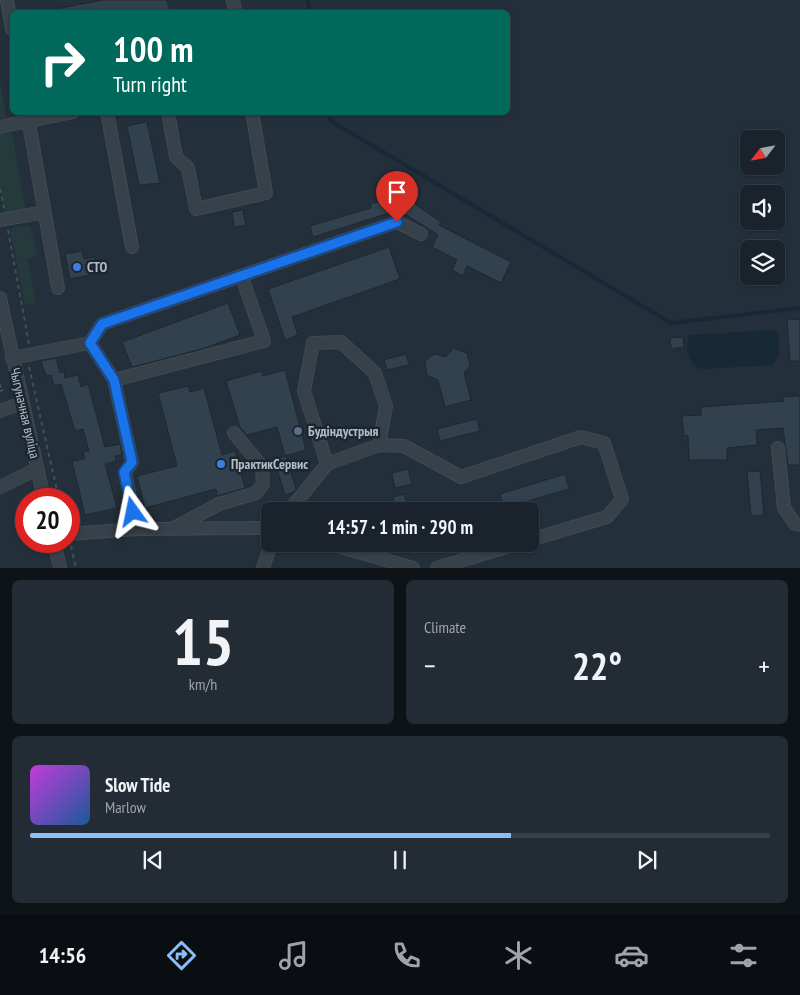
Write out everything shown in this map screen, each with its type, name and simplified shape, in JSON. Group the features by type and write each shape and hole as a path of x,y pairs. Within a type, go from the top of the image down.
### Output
{"street":[{"path":"7,0 10,17"},
{"path":"0,127 28,117 46,115"},
{"path":"108,115 132,247"},
{"path":"169,115 176,157 188,168 196,209 266,193 253,115"},
{"path":"28,117 58,288"},
{"path":"0,220 45,212"},
{"path":"12,358 90,343 102,324 397,222 421,234"},
{"path":"114,380 264,340 242,277"},
{"name":"Чыгуначная вуліца","path":"0,298 41,488"},
{"path":"327,464 304,391 313,343 341,342 375,373 386,406 378,445"},
{"path":"90,343 114,380 132,462 124,472 138,529"},
{"path":"0,411 22,403"},
{"path":"172,529 219,504 256,493 263,484 262,467 234,433"},
{"path":"296,502 327,464 378,445 404,446 461,477 581,437 604,443 622,499 606,517 539,537"},
{"path":"778,448 784,508 795,524 800,525"},
{"path":"0,487 37,469"},
{"path":"80,538 138,529 261,528"},
{"path":"263,568 268,552"},
{"path":"358,552 413,568"},
{"path":"437,568 490,552"},
{"path":"57,553 60,568"}],"path":[{"path":"0,384 1,391"},
{"path":"73,553 76,568"}],"green space":[{"path":"0,82 6,118 0,118"},
{"path":"12,133 26,210 5,214 0,187 0,134"},
{"path":"26,225 31,228 37,256 28,259 36,303 25,305 10,229"}],"water":[{"path":"770,330 777,332 779,345 777,358 772,365 701,369 693,363 688,355 687,345 690,335"}],"building":[{"path":"103,0 167,0 170,10 61,10 61,8"},
{"path":"147,122 160,183 139,185 127,126"},
{"path":"397,196 406,198 441,222 439,225 511,262 501,283 467,266 463,276 452,270 457,260 432,247 438,235 399,210 313,237 310,226 371,208 370,204"},
{"path":"243,210 246,225 234,227 232,212"},
{"path":"389,247 400,279 292,317 298,335 285,340 268,289"},
{"name":"СТО","path":"82,251 84,259 95,257 99,273 70,279 65,254"},
{"path":"228,303 240,335 202,349 132,367 122,342"},
{"path":"800,319 800,361 790,361 787,320"},
{"path":"683,337 684,347 671,349 670,338"},
{"path":"453,348 467,353 470,366 464,373 471,400 445,407 438,380 427,375 425,361 434,354 446,357"},
{"path":"406,354 409,365 387,370 384,360"},
{"path":"56,358 60,373 64,371 65,378 78,375 81,387 88,384 105,447 120,444 122,455 115,456 116,461 105,464 117,508 85,515 72,461 85,459 83,452 89,451 83,429 75,431 61,384 54,386 51,375 46,376 41,361"},
{"path":"285,370 306,450 285,456 277,427 247,435 240,427 226,381 261,371 263,376"},
{"path":"188,386 190,392 204,388 222,455 235,451 245,488 217,496 216,489 145,508 137,476 177,466 158,393"},
{"path":"800,396 800,465 788,465 783,428 756,430 757,445 727,448 727,460 689,460 688,435 684,436 682,416 701,415 701,407 784,401 783,397"},
{"path":"477,419 480,431 440,441 437,429"},
{"path":"286,456 296,489 294,492 285,495 274,459"},
{"path":"408,469 412,484 395,488 392,473"},
{"path":"760,471 764,515 751,516 747,472"},
{"path":"565,474 569,489 525,502 502,502 500,494"},
{"path":"404,494 406,502 394,502 393,497"}],"waterway":[{"path":"308,0 310,10"},
{"path":"328,115 331,121 671,323 800,308"}],"place":[{"name":"СТО","path":"77,267"},
{"name":"Будіндустрыя","path":"298,431"},
{"name":"ПрактикСервис","path":"221,464"}],"route":[{"path":"133,512 124,472 132,462 114,380 90,343 102,324 397,222"}]}
